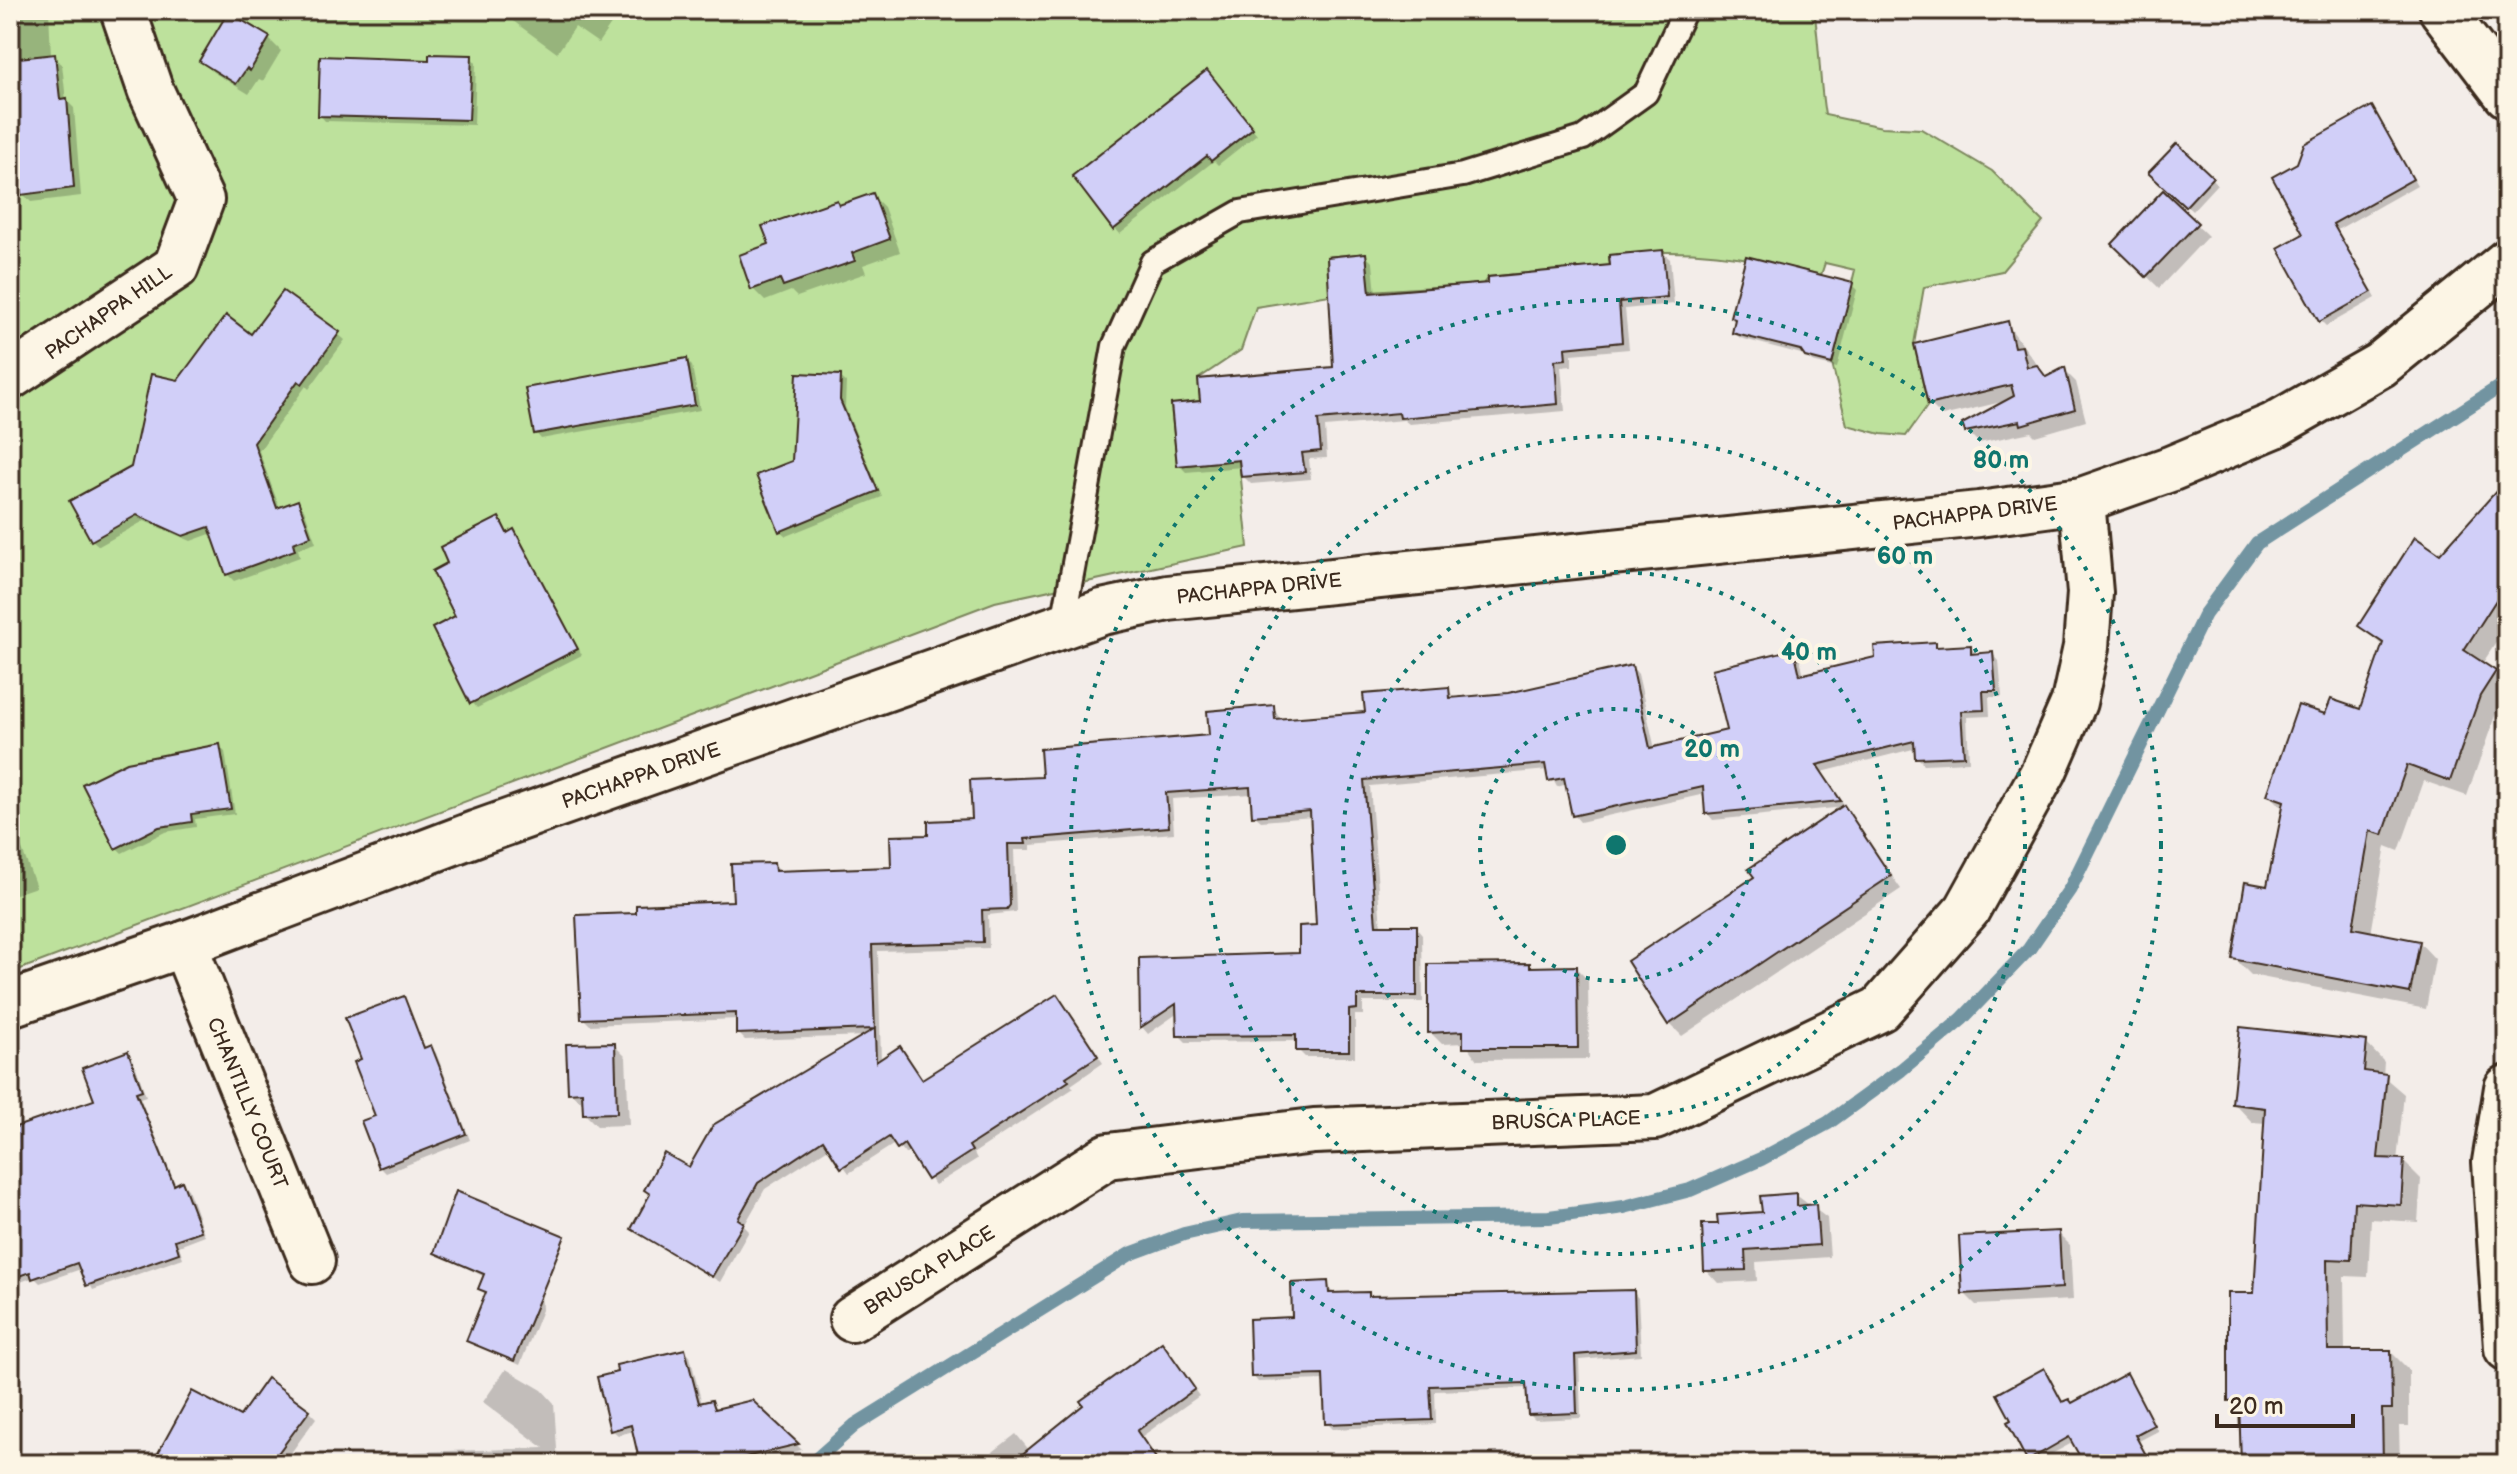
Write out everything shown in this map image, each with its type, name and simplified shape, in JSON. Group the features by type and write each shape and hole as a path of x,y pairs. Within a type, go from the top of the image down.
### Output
{"street":[{"name":"PACHAPPA HILL","path":"10,377 176,267 201,200 150,89 123,10"},
{"path":"2442,10 2507,95"},
{"name":"PACHAPPA DRIVE","path":"10,1004 184,944 477,833 1063,623 1168,598 1979,514 2082,500 2170,469 2273,426 2380,365 2507,262"},
{"name":"BRUSCA PLACE","path":"852,1319 1108,1156 1314,1131 1655,1117 1880,1009 1967,910 2044,771 2074,702 2086,647 2090,593 2082,500"},
{"name":"CHANTILLY COURT","path":"184,944 312,1261"},
{"path":"2507,1088 2495,1162 2507,1348"}],"lane":[{"path":"1063,623 1114,346 1152,262 1240,212 1463,175 1583,138 1646,93 1685,10"}],"green space":[{"path":"10,10 1814,10 1825,115 1882,127 1921,129 1992,171 2043,222 2002,271 1924,287 1914,344 1928,405 1906,436 1881,434 1847,425 1832,364 1855,270 1825,263 1821,275 1716,254 1638,253 1609,255 1611,287 1559,270 1488,277 1483,284 1369,291 1366,253 1327,257 1330,295 1256,307 1241,350 1198,379 1200,401 1171,405 1177,466 1239,460 1248,547 995,602 10,973"}],"building":[{"path":"228,12 270,37 250,71 247,68 236,84 199,61"},
{"path":"55,54 60,99 67,98 74,188 21,195 19,179 10,180 10,59"},
{"path":"429,54 472,55 469,120 318,116 320,56 429,60"},
{"path":"1207,70 1253,128 1211,161 1207,156 1113,230 1072,176"},
{"path":"2372,106 2413,179 2333,224 2372,292 2319,322 2278,248 2303,234 2272,177 2297,163 2304,144"},
{"path":"2177,143 2213,177 2185,207 2148,173"},
{"path":"2163,190 2198,223 2146,277 2112,244"},
{"path":"873,193 890,239 852,253 855,261 783,286 780,279 751,290 739,255 769,244 762,226 837,200 839,205"},
{"path":"1663,250 1667,297 1619,302 1622,342 1565,348 1566,359 1555,360 1558,404 1400,418 1399,413 1318,420 1321,451 1302,453 1305,472 1241,477 1239,460 1177,466 1171,404 1200,401 1198,379 1333,367 1327,257 1366,253 1370,293 1488,283 1488,277 1610,265 1609,255"},
{"path":"1746,256 1853,283 1832,364 1805,357 1800,350 1732,333 1735,319 1730,317"},
{"path":"283,291 340,332 302,384 298,381 254,443 277,508 298,500 311,536 293,543 295,550 226,575 209,527 183,536 137,515 91,541 69,501 131,467 151,374 178,380 226,315 251,334"},
{"path":"2008,321 2014,347 2022,346 2027,367 2037,365 2046,377 2065,367 2075,409 2021,425 2020,421 1965,432 1962,424 2014,396 2011,385 1928,405 1914,344"},
{"path":"687,358 695,405 534,434 525,388"},
{"path":"797,373 841,375 840,400 878,491 779,532 756,475 792,461"},
{"path":"2507,479 2507,583 2464,650 2496,671 2480,696 2450,781 2407,765 2383,835 2370,831 2353,928 2420,941 2410,993 2232,959 2245,882 2267,886 2284,801 2267,795 2298,705 2325,714 2331,699 2360,709 2383,643 2358,626 2415,537 2440,554"},
{"path":"499,517 507,533 514,529 578,649 470,704 432,628 455,616 432,571 447,563 440,547"},
{"path":"1936,642 1936,647 1971,645 1971,654 1993,652 1996,691 1983,691 1984,710 1961,711 1964,756 1915,758 1914,741 1817,765 1841,801 1705,814 1703,787 1572,816 1564,778 1548,781 1545,764 1364,780 1376,925 1417,925 1417,996 1357,996 1357,1009 1349,1010 1349,1051 1296,1051 1296,1035 1177,1036 1176,1004 1140,1028 1139,958 1299,953 1299,926 1316,925 1310,811 1252,816 1250,787 1166,793 1169,827 1025,839 1026,844 1008,844 1010,905 1007,909 982,910 983,942 872,945 876,1062 900,1046 922,1079 1057,994 1098,1056 1066,1077 1069,1081 969,1146 972,1151 927,1180 904,1144 897,1149 889,1137 841,1168 823,1140 758,1183 738,1219 744,1223 712,1277 631,1229 650,1194 644,1190 664,1153 689,1167 713,1125 874,1029 736,1034 736,1013 581,1019 576,915 636,913 636,905 733,901 731,864 774,863 775,871 891,867 890,836 928,835 928,821 972,819 970,780 1042,777 1040,749 1209,735 1207,711 1274,705 1275,719 1365,712 1363,694 1449,687 1450,698 1508,693 1632,665 1650,748 1727,730 1712,669 1794,649 1800,675 1875,657 1874,646"},
{"path":"220,744 231,809 191,814 192,822 159,827 115,849 82,784 127,762"},
{"path":"1844,805 1891,876 1668,1025 1627,961 1754,877 1748,869"},
{"path":"1530,963 1530,967 1577,966 1578,1048 1463,1048 1463,1031 1428,1033 1428,964"},
{"path":"404,996 424,1048 431,1045 466,1134 379,1168 361,1121 375,1116 354,1062 361,1059 345,1018"},
{"path":"2240,1027 2367,1041 2364,1071 2387,1074 2378,1158 2404,1159 2401,1205 2354,1202 2351,1260 2327,1259 2328,1350 2391,1350 2392,1409 2382,1409 2383,1464 2241,1464 2239,1400 2228,1401 2228,1293 2254,1293 2265,1108 2232,1104"},
{"path":"615,1043 617,1113 583,1114 582,1092 568,1093 566,1044"},
{"path":"128,1051 142,1090 136,1092 174,1185 182,1181 201,1231 175,1240 179,1253 86,1286 77,1263 32,1279 30,1272 10,1279 10,1129 94,1100 82,1068"},
{"path":"456,1191 565,1236 514,1361 466,1341 486,1292 478,1289 484,1274 434,1253"},
{"path":"1797,1193 1797,1206 1816,1204 1819,1245 1745,1250 1746,1270 1704,1271 1702,1224 1718,1224 1717,1215 1762,1212 1760,1196"},
{"path":"2059,1231 2062,1288 1962,1294 1959,1236"},
{"path":"1328,1281 1329,1293 1369,1292 1369,1296 1634,1290 1636,1350 1575,1355 1577,1413 1528,1415 1526,1383 1430,1386 1432,1420 1325,1424 1323,1375 1251,1377 1249,1319 1292,1317 1291,1283"},
{"path":"1162,1342 1195,1389 1137,1431 1160,1464 1010,1464 1083,1405 1080,1401"},
{"path":"685,1349 699,1403 712,1400 715,1409 752,1400 799,1444 716,1464 640,1464 631,1425 610,1431 597,1377 617,1372 616,1365"},
{"path":"2044,1368 2062,1402 2069,1399 2072,1403 2127,1373 2154,1425 2135,1435 2151,1464 2084,1464 2069,1437 2027,1461 1997,1394"},
{"path":"267,1378 310,1410 270,1464 152,1464 192,1391 240,1416"}],"waterway":[{"path":"811,1464 855,1425 1130,1254 1184,1234 1242,1221 1549,1217 1624,1207 1690,1190 1761,1159 1828,1123 1901,1070 1962,1019 2029,949 2070,889 2205,614 2257,543 2507,382"}]}
